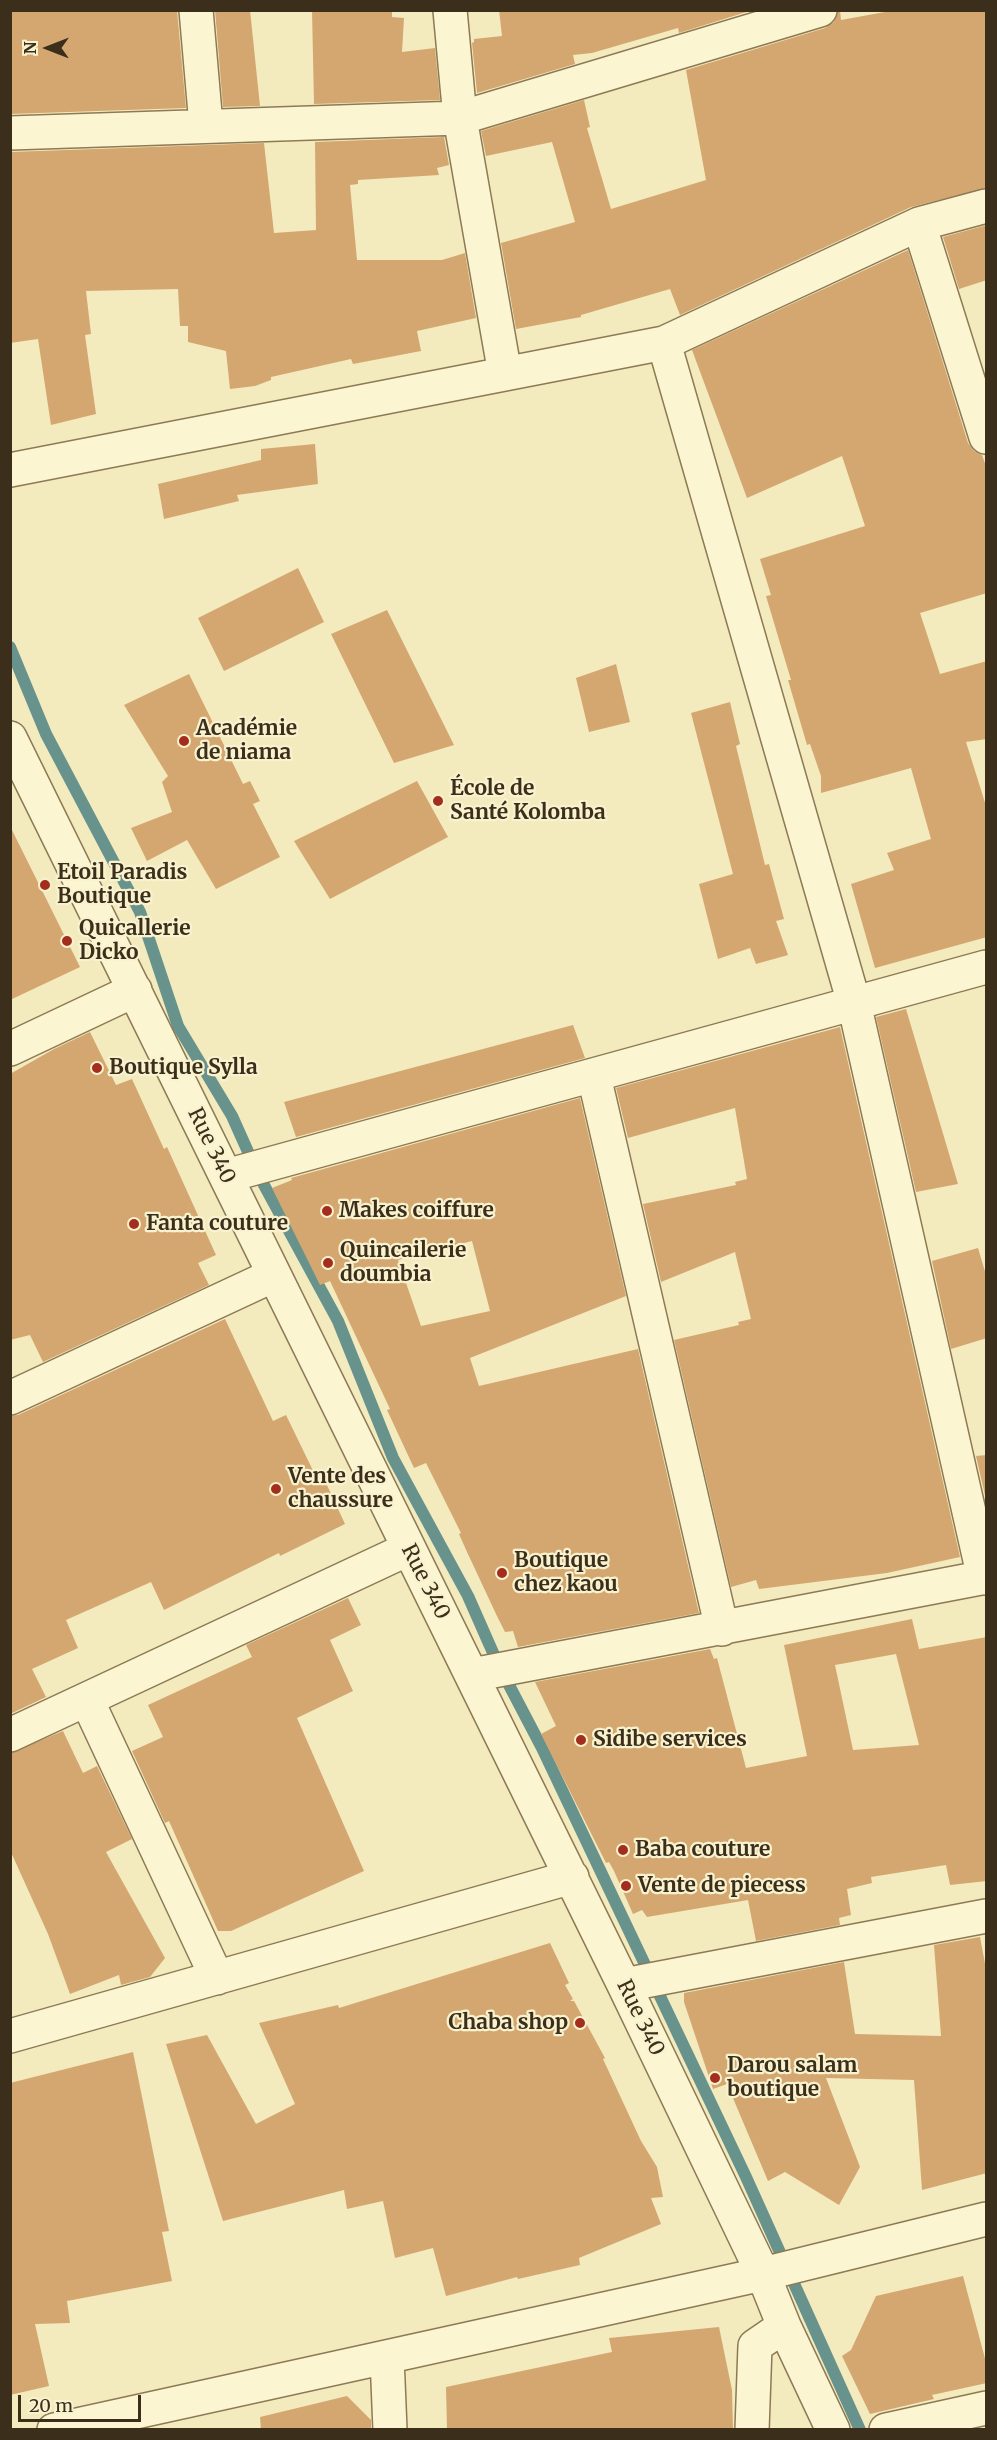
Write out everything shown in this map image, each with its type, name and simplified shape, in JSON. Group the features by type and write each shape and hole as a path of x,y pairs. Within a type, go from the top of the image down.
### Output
{"street":[{"path":"196,10 206,125"},
{"path":"450,10 460,118 505,374"},
{"path":"10,133 460,118 820,10"},
{"path":"10,470 663,342 919,224 987,206"},
{"path":"919,224 987,437"},
{"path":"472,1675 985,1577 854,1003 663,342"},
{"name":"Rue 340","path":"10,738 572,1878 763,2274 784,2326 833,2430"},
{"path":"226,1176 987,967"},
{"path":"10,1049 135,990"},
{"path":"594,1076 722,1629"},
{"path":"10,1398 274,1275"},
{"path":"10,1735 408,1549"},
{"path":"87,1700 217,1978"},
{"path":"10,2036 572,1878"},
{"path":"624,1985 987,1916"},
{"path":"54,2430 137,2420 387,2357 763,2274 987,2219"},
{"path":"752,2430 755,2346 784,2326"},
{"path":"387,2357 390,2430"},
{"path":"886,2430 987,2408"}],"building":[{"path":"10,10 177,10 186,108 10,114"},
{"path":"215,10 250,10 260,106 223,107"},
{"path":"312,10 392,10 392,17 404,18 402,52 435,48 440,100 314,104"},
{"path":"499,10 753,10 679,33 678,28 592,53 573,55 575,64 477,93 472,43 474,39 502,36"},
{"path":"840,10 841,20 896,10 987,10 987,188 911,207 680,315 670,289 581,315 581,317 516,329 501,243 575,222 552,142 486,156 481,131 584,100 590,127 587,128 611,209 706,180 686,70 825,28 834,22"},
{"path":"444,137 449,165 437,168 439,175 358,180 358,184 350,185 357,260 442,260 465,253 476,318 417,331 421,351 353,364 351,359 271,377 271,380 255,386 230,389 226,351 188,342 188,326 180,326 178,289 86,291 91,334 85,335 96,414 51,425 38,339 10,343 10,152 264,143 274,233 316,230 315,142"},
{"path":"987,225 987,280 959,289 943,237"},
{"path":"908,250 968,443 974,451 982,455 987,469 987,593 920,613 940,674 987,661 987,739 966,742 987,809 987,937 875,968 851,884 894,870 887,853 931,839 911,768 821,793 821,776 810,744 807,745 788,680 791,680 766,596 771,595 760,559 865,526 842,456 747,498 692,350"},
{"path":"315,444 318,484 237,495 239,501 164,519 158,484 261,460 261,449"},
{"path":"298,568 324,622 224,671 198,618"},
{"path":"387,610 454,745 394,763 331,634"},
{"path":"616,664 630,722 589,732 576,678"},
{"name":"Académie de niama","path":"189,674 243,784 250,781 260,801 253,804 280,857 216,889 187,840 147,861 131,828 172,812 162,782 168,776 124,705"},
{"path":"730,702 740,744 736,746 765,865 769,864 784,919 776,921 788,955 756,964 750,948 718,959 699,884 733,874 691,713"},
{"path":"417,781 448,837 330,899 294,841"},
{"path":"10,826 80,967 10,1000"},
{"path":"906,1009 958,1184 916,1192 876,1017"},
{"path":"573,1025 585,1058 296,1137 284,1102"},
{"path":"840,1027 960,1557 887,1573 759,1589 756,1580 731,1587 674,1340 739,1325 738,1322 751,1319 735,1252 661,1282 643,1204 736,1185 735,1182 747,1179 735,1108 628,1138 616,1088"},
{"path":"90,1032 116,1085 132,1079 164,1149 167,1147 216,1255 198,1263 209,1285 43,1362 30,1335 10,1340 10,1074"},
{"path":"580,1098 626,1296 470,1358 479,1386 638,1349 699,1613 518,1647 513,1631 505,1632 459,1534 461,1533 426,1463 414,1468 387,1410 390,1409 330,1281 320,1285 272,1188 292,1180 291,1178","holes":["472,1241 490,1311 421,1326 398,1260"]},
{"path":"978,1248 987,1278 987,1338 951,1349 932,1261"},
{"path":"225,1319 273,1421 286,1415 320,1485 326,1483 345,1524 280,1556 279,1553 164,1610 151,1582 66,1620 78,1648 32,1669 46,1697 10,1714 10,1416 18,1415"},
{"path":"987,1455 987,1504 976,1456"},
{"path":"348,1598 361,1625 330,1640 353,1691 297,1718 364,1871 231,1931 218,1931 169,1821 165,1823 132,1751 163,1737 148,1705 252,1657 246,1645"},
{"path":"912,1619 919,1649 987,1637 987,1881 950,1885 946,1865 871,1877 872,1883 847,1889 851,1915 839,1918 840,1925 756,1941 748,1900 647,1917 642,1910 633,1914 614,1871 609,1862 606,1863 541,1734 556,1726 535,1682 710,1649 714,1659 717,1658 746,1768 807,1756 784,1645","holes":["896,1654 919,1745 853,1750 835,1665"]},
{"path":"63,1731 83,1773 97,1766 132,1839 106,1852 165,1958 150,1977 121,1985 119,1975 70,1994 48,1934 10,1850 10,1753"},
{"path":"980,1937 987,1974 987,2173 922,2190 914,2080 826,2078 860,2167 839,2205 785,2172 768,2181 727,2084 713,2089 684,2002 684,1993 844,1962 855,2034 941,2036 934,1945"},
{"path":"550,1943 569,1983 565,1985 573,1999 570,2001 574,2001 605,2058 603,2059 641,2141 657,2167 663,2197 651,2198 661,2224 579,2258 580,2265 518,2279 517,2277 446,2296 433,2248 395,2258 383,2201 347,2209 344,2190 223,2221 166,2044 207,2035 256,2124 295,2104 259,2023 338,2005 339,2008"},
{"path":"133,2052 169,2231 162,2232 172,2281 67,2301 70,2323 35,2324 49,2386 10,2395 10,2083"},
{"path":"963,2276 987,2366 987,2383 932,2395 934,2399 870,2414 842,2356 851,2350 876,2296"},
{"path":"719,2327 732,2390 733,2430 447,2430 446,2387 612,2352 609,2338"},
{"path":"347,2396 371,2420 371,2430 261,2430 260,2417"}],"waterway":[{"path":"10,647 46,734 140,912 178,1026 232,1116 258,1174 338,1321 393,1458 468,1596 498,1664 542,1748 746,2177 860,2430"}],"place":[{"name":"Académie de niama","path":"184,741"},
{"name":"École de Santé Kolomba","path":"438,801"},
{"name":"Etoil Paradis Boutique","path":"45,885"},
{"name":"Quicallerie Dicko","path":"67,941"},
{"name":"Boutique Sylla","path":"97,1068"},
{"name":"Makes coiffure","path":"327,1211"},
{"name":"Fanta couture","path":"134,1224"},
{"name":"Quincailerie doumbia","path":"328,1263"},
{"name":"Vente des chaussure","path":"276,1489"},
{"name":"Boutique chez kaou","path":"502,1573"},
{"name":"Sidibe services","path":"581,1740"},
{"name":"Baba couture","path":"623,1850"},
{"name":"Vente de piecess","path":"626,1886"},
{"name":"Chaba shop","path":"580,2023"},
{"name":"Darou salam boutique","path":"715,2078"}]}
